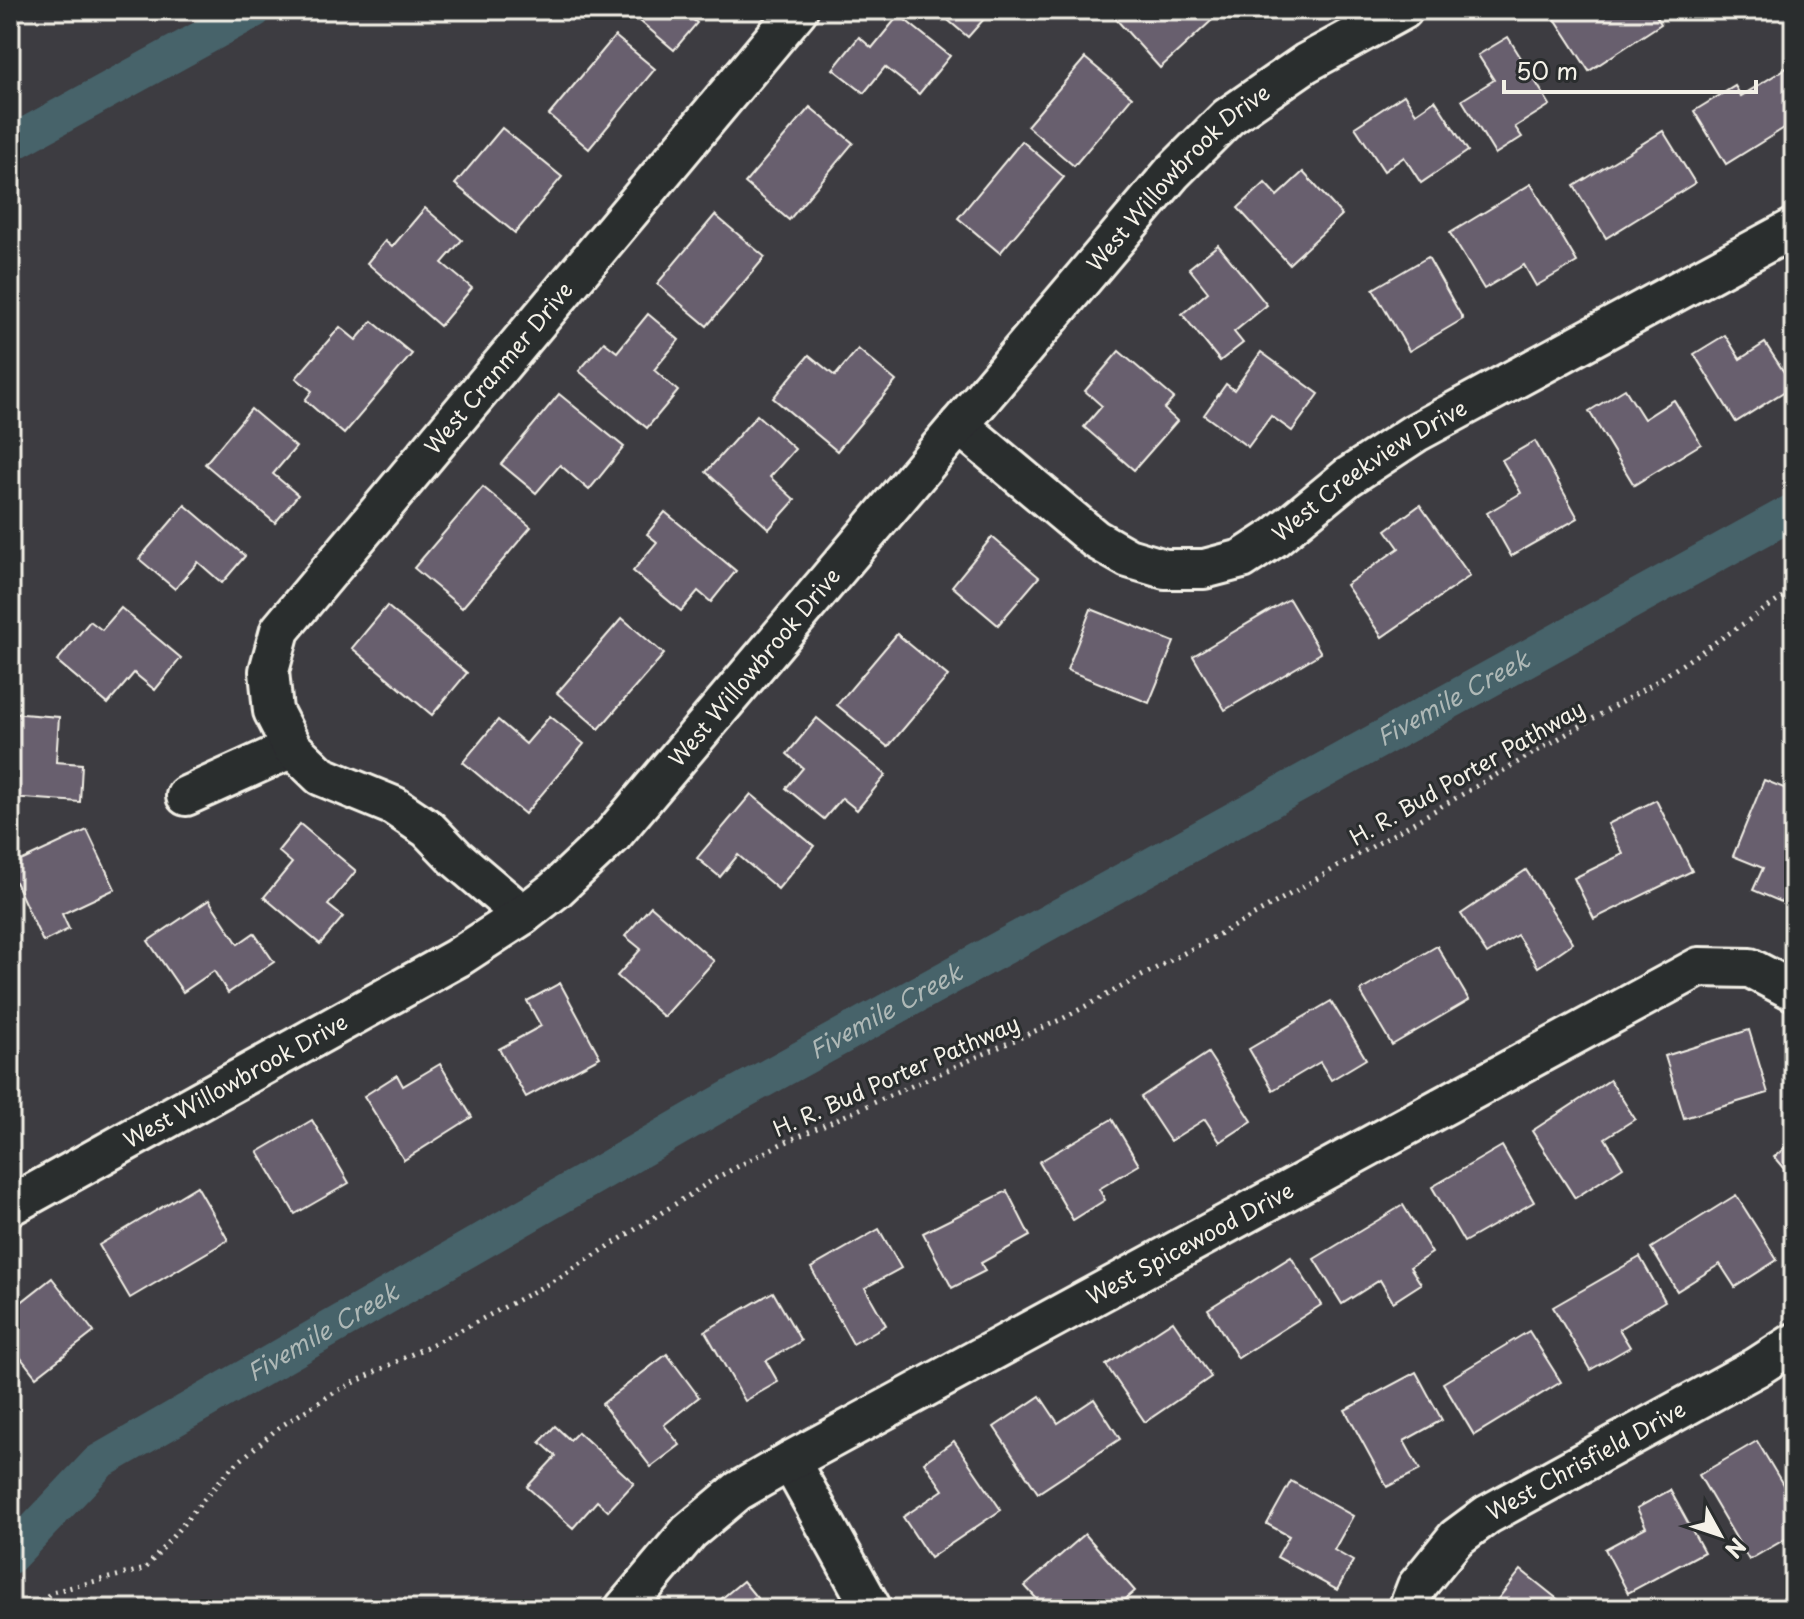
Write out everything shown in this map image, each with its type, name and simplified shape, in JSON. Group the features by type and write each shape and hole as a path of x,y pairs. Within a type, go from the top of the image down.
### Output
{"street":[{"name":"West Cranmer Drive","path":"523,915 456,858 428,829 394,806 321,776 292,748 273,711 269,671 280,630 798,10"},
{"name":"West Willowbrook Drive","path":"10,1206 457,958 555,890 612,836 1172,173 1228,117 1306,63 1403,10"},
{"name":"West Creekview Drive","path":"959,425 1095,539 1128,558 1165,569 1204,569 1242,559 1274,538 1348,477 1415,433 1794,228"},
{"path":"186,796 292,748"},
{"name":"West Spicewood Drive","path":"624,1609 689,1532 738,1491 1699,967 1750,968 1794,991"},
{"name":"West Chrisfield Drive","path":"1408,1609 1417,1586 1456,1538 1487,1515 1757,1367 1794,1343"},
{"path":"790,1461 872,1609"}],"path":[{"name":"H. R. Bud Porter Pathway","path":"35,1606 52,1592 145,1569 229,1470 278,1428 335,1392 559,1278 716,1178 779,1145 1062,1019 1249,918 1651,685 1794,590"}],"building":[{"path":"627,10 681,10 697,23 674,50"},
{"path":"936,10 992,10 968,37"},
{"path":"1124,10 1223,10 1160,68 1115,18"},
{"path":"1558,10 1653,10 1661,24 1589,71 1552,14"},
{"path":"899,15 950,56 919,94 885,67 864,93 833,69 859,37 872,48"},
{"path":"615,36 655,69 589,149 549,115"},
{"path":"1508,37 1550,105 1515,127 1522,137 1495,154 1462,100 1494,80 1478,55"},
{"path":"1085,58 1132,97 1074,166 1027,126"},
{"path":"1788,67 1794,76 1794,122 1726,164 1694,111 1735,86 1741,96"},
{"path":"1404,95 1416,113 1435,100 1468,151 1421,183 1404,157 1384,171 1355,127"},
{"path":"810,107 853,143 789,220 745,183"},
{"path":"502,128 562,177 515,233 455,184"},
{"path":"1663,131 1695,183 1606,238 1574,186"},
{"path":"1022,141 1064,177 1000,253 958,218"},
{"path":"1303,172 1342,215 1289,264 1238,208 1265,183 1277,196"},
{"path":"1531,184 1577,262 1536,286 1524,265 1484,289 1450,233"},
{"path":"425,208 462,240 442,263 472,288 440,326 367,263 385,241 392,247"},
{"path":"715,215 765,257 707,326 657,284"},
{"path":"1218,245 1267,305 1234,332 1243,343 1220,361 1182,314 1208,292 1189,268"},
{"path":"1428,257 1463,319 1409,351 1373,289"},
{"path":"648,314 679,340 654,370 678,391 647,428 579,371 604,342 617,352"},
{"path":"372,321 412,354 344,434 305,400 312,391 296,378 340,327 356,340"},
{"path":"1725,335 1740,359 1765,343 1793,386 1736,422 1694,354"},
{"path":"858,349 896,381 837,451 773,398 809,355 835,376"},
{"path":"1119,351 1174,398 1164,409 1177,421 1134,470 1084,427 1102,406 1085,391"},
{"path":"1261,352 1319,394 1292,431 1271,416 1248,447 1204,415 1226,384 1234,390"},
{"path":"1625,389 1644,419 1674,400 1701,444 1634,485 1589,411"},
{"path":"559,394 624,447 589,490 560,465 536,493 501,464"},
{"path":"251,409 296,447 273,474 298,495 275,523 205,464"},
{"path":"757,415 795,449 770,477 795,500 769,529 706,472"},
{"path":"1535,441 1578,518 1511,556 1487,513 1521,493 1502,460"},
{"path":"483,487 531,527 462,608 414,568"},
{"path":"185,505 245,556 222,583 198,562 175,589 139,559"},
{"path":"1420,505 1470,576 1382,637 1346,585 1399,548 1386,530"},
{"path":"665,512 736,571 711,602 698,591 681,611 633,571 657,542 647,534"},
{"path":"992,537 1039,577 998,625 952,586"},
{"path":"1289,599 1321,653 1225,710 1193,656"},
{"path":"387,606 467,673 432,715 352,648"},
{"path":"121,608 181,658 155,690 134,673 108,704 57,661 90,621 102,630"},
{"path":"1091,609 1174,642 1149,703 1067,670"},
{"path":"622,618 664,654 599,729 557,693"},
{"path":"897,634 948,676 888,747 837,705"},
{"path":"10,713 59,717 56,762 82,764 80,802 10,797"},
{"path":"550,716 584,744 525,814 463,762 498,720 526,744"},
{"path":"817,718 886,775 857,810 842,798 824,819 786,788 803,768 787,754"},
{"path":"1764,780 1794,792 1794,885 1786,904 1753,890 1763,868 1733,856"},
{"path":"751,794 814,846 778,889 738,855 720,877 697,858"},
{"path":"1656,800 1692,871 1594,919 1574,878 1623,854 1608,824"},
{"path":"300,824 356,871 328,905 343,917 320,944 264,897 292,863 278,851"},
{"path":"87,830 115,889 62,914 69,929 43,942 10,866"},
{"path":"1526,870 1573,943 1538,967 1517,935 1487,954 1461,914"},
{"path":"209,900 238,944 254,933 274,962 228,993 214,971 183,992 148,941"},
{"path":"651,906 714,961 664,1017 617,976 641,949 625,936"},
{"path":"1437,946 1469,1000 1392,1045 1360,991"},
{"path":"560,983 600,1057 526,1097 499,1049 541,1026 527,1001"},
{"path":"1331,1001 1366,1059 1331,1080 1320,1062 1273,1090 1249,1049"},
{"path":"1749,1030 1768,1093 1684,1118 1665,1056"},
{"path":"1208,1053 1252,1121 1220,1142 1205,1119 1170,1141 1141,1097"},
{"path":"440,1064 472,1117 404,1160 364,1096 397,1075 403,1086"},
{"path":"1610,1080 1635,1119 1605,1138 1623,1167 1575,1198 1532,1131"},
{"path":"1112,1119 1139,1165 1099,1189 1105,1200 1073,1220 1039,1162"},
{"path":"312,1120 349,1183 295,1214 258,1152"},
{"path":"1794,1140 1794,1181 1774,1157"},
{"path":"1502,1146 1534,1202 1464,1242 1432,1187"},
{"path":"197,1186 228,1240 130,1298 99,1245"},
{"path":"1007,1191 1030,1236 981,1263 985,1271 952,1288 923,1233"},
{"path":"1736,1195 1777,1260 1735,1287 1720,1264 1677,1291 1651,1248"},
{"path":"1403,1205 1432,1253 1410,1267 1421,1284 1393,1302 1380,1280 1342,1304 1314,1259"},
{"path":"879,1229 901,1268 865,1288 886,1325 853,1344 811,1268"},
{"path":"1291,1257 1321,1305 1238,1358 1208,1309"},
{"path":"1640,1257 1665,1301 1619,1329 1630,1347 1590,1370 1553,1307"},
{"path":"52,1278 94,1332 36,1377 10,1344 10,1301 15,1307"},
{"path":"773,1292 801,1341 766,1361 778,1382 745,1401 705,1331"},
{"path":"1173,1321 1211,1377 1145,1422 1106,1365"},
{"path":"1529,1331 1561,1382 1474,1435 1443,1383"},
{"path":"667,1354 699,1397 664,1425 680,1445 651,1467 602,1404"},
{"path":"1416,1372 1442,1420 1404,1441 1420,1470 1387,1487 1345,1410"},
{"path":"1040,1396 1058,1423 1094,1399 1120,1439 1038,1493 994,1427"},
{"path":"555,1426 570,1440 578,1432 634,1483 608,1511 597,1501 573,1528 527,1487 556,1456 540,1442"},
{"path":"954,1441 1001,1510 930,1558 903,1517 943,1490 924,1462"},
{"path":"1757,1441 1794,1503 1794,1534 1749,1560 1699,1475"},
{"path":"1291,1481 1353,1516 1334,1550 1353,1561 1337,1590 1277,1557 1289,1536 1267,1524"},
{"path":"1670,1490 1704,1552 1628,1593 1605,1549 1646,1527 1637,1508"},
{"path":"1085,1534 1135,1591 1114,1609 1046,1609 1025,1586"},
{"path":"1521,1570 1570,1609 1490,1609"},
{"path":"743,1581 766,1609 709,1609"}],"waterway":[{"path":"10,144 254,10"},
{"name":"Fivemile Creek","path":"10,1556 99,1462 730,1098 1794,511"}]}
